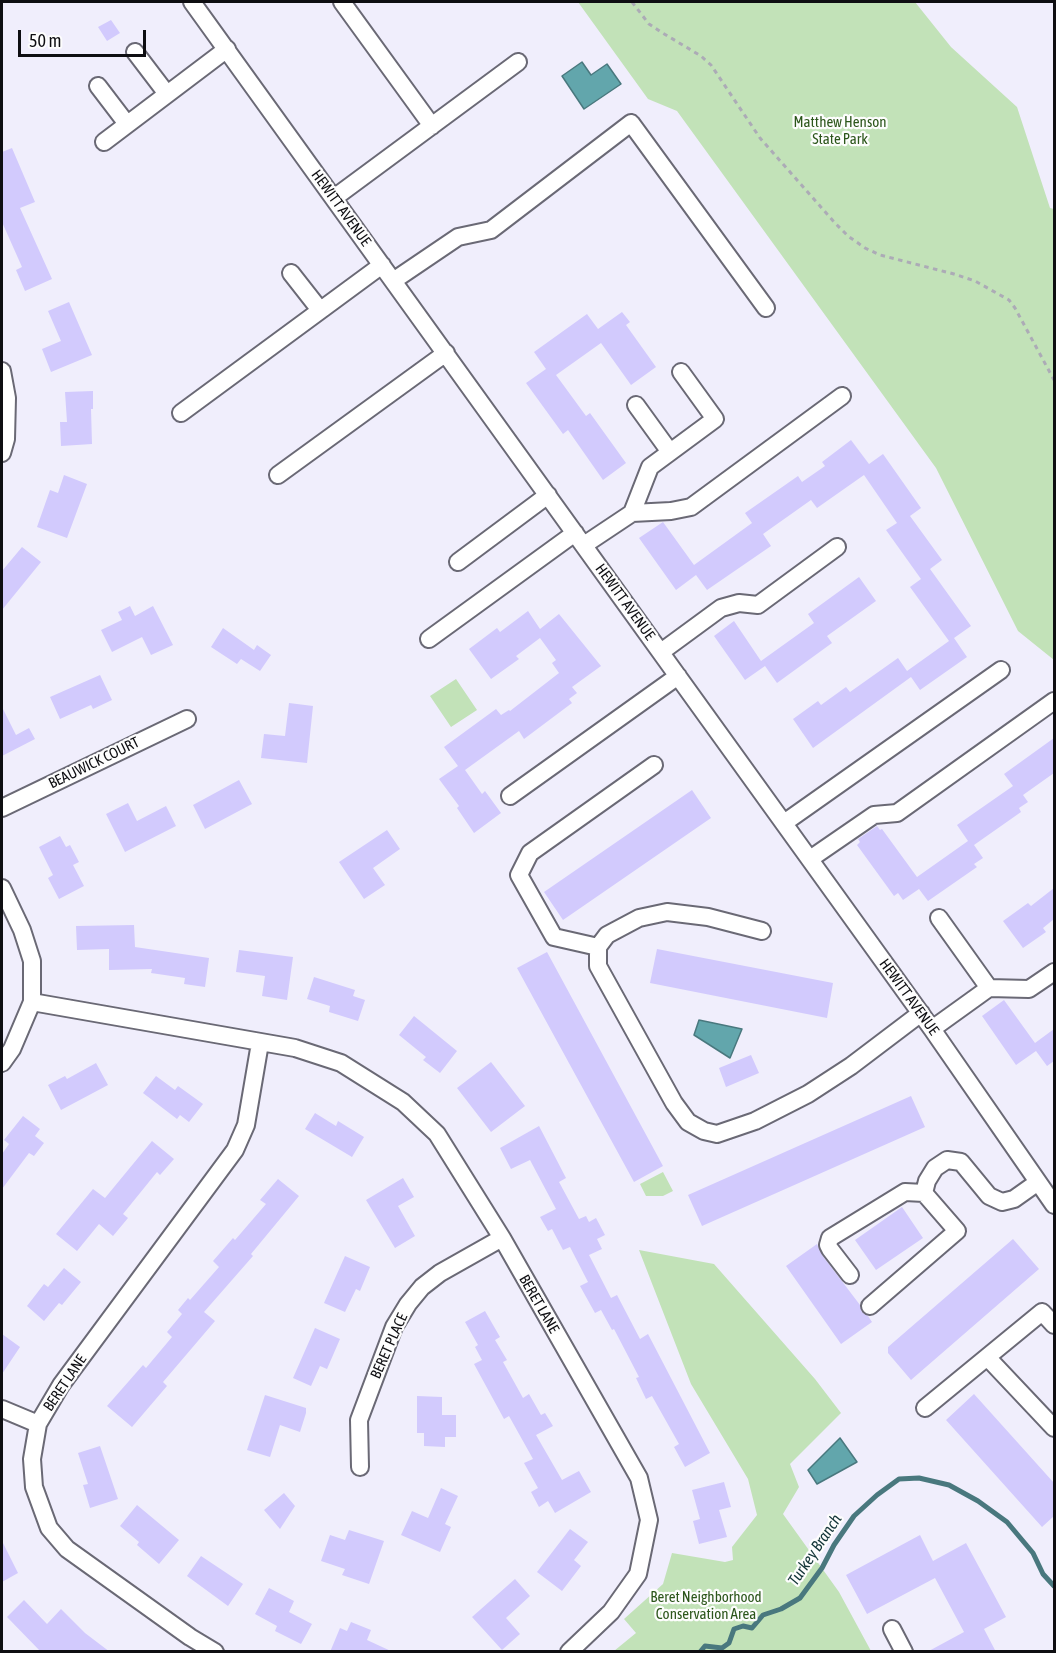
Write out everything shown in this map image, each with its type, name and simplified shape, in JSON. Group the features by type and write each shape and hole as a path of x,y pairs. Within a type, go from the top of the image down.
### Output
{"street":[{"name":"HEWITT AVENUE","path":"192,2 921,1013 1054,1205"},
{"path":"342,2 432,126"},
{"path":"104,142 227,49"},
{"path":"135,52 167,94"},
{"path":"334,198 518,62"},
{"path":"98,86 127,124"},
{"path":"393,281 458,237 491,231 631,123 766,308"},
{"path":"181,413 382,265"},
{"path":"291,273 320,310"},
{"path":"278,476 446,353"},
{"path":"2,371 7,398 6,440 2,453"},
{"path":"632,513 650,467 716,419 681,372"},
{"path":"429,639 579,539 632,513 671,511 691,507 842,396"},
{"path":"636,405 670,452"},
{"path":"458,562 548,495"},
{"path":"661,652 722,608 739,603 758,604 837,547"},
{"path":"784,823 1001,670"},
{"path":"510,796 678,676"},
{"path":"810,859 874,816 897,813 1054,701"},
{"name":"BEAUWICK COURT","path":"2,808 187,719"},
{"path":"598,947 554,937 519,875 530,853 654,765"},
{"path":"2,888 22,930 32,961 32,1002 12,1050 2,1063"},
{"path":"762,931 708,917 667,912 639,918 607,935 598,947 598,966 674,1103 688,1122 704,1131 717,1134 755,1121 808,1094 851,1066 921,1013"},
{"path":"939,918 989,988"},
{"path":"932,1029 989,988 1029,989 1054,972"},
{"name":"BERET LANE","path":"32,1002 295,1048 341,1064 403,1102 437,1134 502,1238 639,1478 649,1520 638,1574 611,1612 570,1652"},
{"name":"BERET LANE","path":"215,1652 190,1637 67,1549 49,1528 34,1487 32,1460 39,1424 61,1385 235,1150 246,1125 260,1043"},
{"path":"924,1193 927,1181 935,1167 946,1160 961,1162 989,1196 1002,1202 1014,1199 1038,1182"},
{"path":"850,1275 830,1249 828,1245 830,1238 905,1192 924,1193 957,1231 870,1306"},
{"name":"BERET PLACE","path":"360,1467 359,1420 379,1364 399,1319 422,1287 440,1273 502,1238"},
{"path":"925,1408 1042,1312 1054,1325"},
{"path":"987,1357 1054,1428"},
{"path":"2,1409 39,1424"},
{"path":"892,1629 904,1652"}],"path":[{"path":"632,2 649,24 695,52 711,65 760,138 848,236 864,248 880,255 975,281 1009,300 1016,308 1054,380"}],"green space":[{"name":"Matthew Henson State Park","path":"578,2 915,2 951,47 1017,107 1050,208 1054,209 1054,660 1018,631 936,468 677,111 648,99"},
{"path":"456,679 477,710 451,727 430,696"},
{"path":"663,1172 673,1191 663,1196 646,1196 640,1184"},
{"name":"Beret Neighborhood Conservation Area","path":"639,1250 714,1264 815,1379 841,1413 790,1464 799,1487 783,1514 839,1592 871,1651 614,1651 636,1633 624,1619 663,1584 672,1553 725,1562 733,1560 732,1547 757,1515 748,1479 691,1384"}],"water":[{"path":"582,62 591,75 607,64 621,84 584,109 562,76"},
{"path":"699,1020 742,1029 730,1058 694,1035"},
{"path":"840,1438 857,1462 817,1484 808,1470"}],"building":[{"path":"111,20 120,33 107,41 98,27"},
{"path":"12,148 35,202 20,208 52,279 25,291 16,270 22,267 2,222 2,152"},
{"path":"69,302 92,355 51,372 42,349 61,341 48,311"},
{"path":"622,312 630,322 626,325 656,367 631,385 601,343 556,375 586,416 590,413 626,463 603,480 568,430 563,434 526,383 546,369 534,352 587,314 598,329"},
{"path":"93,391 92,444 61,446 60,422 67,422 65,392"},
{"path":"851,440 869,464 883,454 921,508 910,516 942,560 930,569 971,626 954,638 967,657 920,690 911,677 813,748 793,719 818,701 821,705 846,687 850,692 898,658 907,671 949,641 910,587 921,579 886,530 897,523 864,475 817,508 811,500 763,534 771,546 707,590 696,575 676,590 639,538 663,522 694,565 752,523 745,513 798,476 802,482 825,466 822,462"},
{"path":"64,475 87,484 67,538 37,527 50,490 58,493"},
{"path":"22,547 41,562 2,610 2,571"},
{"path":"859,577 876,601 827,636 832,643 777,683 765,666 745,680 714,636 734,621 761,661 814,623 808,614"},
{"path":"130,606 135,616 153,606 173,645 151,655 142,637 112,652 101,630 122,620 118,612"},
{"path":"528,611 540,629 559,614 601,666 572,687 577,693 569,699 572,703 524,739 519,731 465,770 482,794 485,791 501,813 474,833 457,808 459,806 439,779 458,766 444,747 496,709 501,715 510,711 559,673 552,663 556,660 540,638 516,656 519,659 491,679 469,649 497,628 500,632"},
{"path":"223,628 254,650 257,645 271,655 260,671 241,659 237,664 211,647"},
{"path":"100,675 112,700 93,709 91,705 60,719 50,697"},
{"path":"289,703 313,706 307,763 261,758 264,734 285,736"},
{"path":"2,707 16,735 29,728 35,739 2,756"},
{"path":"1054,738 1054,773 1023,795 1028,802 1019,808 1021,812 974,845 983,858 974,864 977,867 928,901 919,889 903,900 898,893 894,896 857,845 860,842 858,839 877,826 880,830 882,829 917,877 968,841 957,825 1013,786 1004,774"},
{"path":"239,780 252,804 205,829 193,805"},
{"path":"692,790 711,818 563,920 544,892"},
{"path":"128,803 137,821 166,806 176,826 125,852 106,814"},
{"path":"387,830 400,849 373,868 385,885 364,899 339,862"},
{"path":"60,836 66,847 70,845 79,862 73,865 84,886 59,899 48,878 53,875 39,847"},
{"path":"1054,888 1054,919 1043,928 1046,932 1023,948 1003,921 1028,903 1031,906"},
{"path":"134,925 135,947 209,958 205,987 184,984 185,978 151,973 152,969 109,970 109,949 77,950 76,926"},
{"path":"657,949 833,983 827,1018 650,983"},
{"path":"239,950 293,957 287,1000 262,996 265,976 236,972"},
{"path":"547,952 663,1166 634,1182 517,968"},
{"path":"314,977 355,990 353,996 365,1000 358,1021 329,1012 330,1006 307,999"},
{"path":"1004,1000 1035,1043 1054,1029 1054,1061 1047,1066 1036,1051 1016,1065 982,1016"},
{"path":"414,1016 457,1051 440,1073 423,1060 426,1057 399,1035"},
{"path":"751,1055 759,1073 726,1087 719,1068"},
{"path":"491,1062 525,1106 491,1132 457,1088"},
{"path":"96,1063 108,1085 61,1110 48,1085 65,1076 67,1079"},
{"path":"156,1076 175,1090 178,1086 203,1104 189,1122 180,1115 177,1119 143,1093"},
{"path":"911,1096 925,1127 702,1226 688,1195"},
{"path":"315,1113 336,1126 338,1121 364,1137 352,1157 305,1129"},
{"path":"23,1116 40,1129 35,1136 44,1143 34,1156 29,1153 2,1189 2,1154 9,1144 4,1140"},
{"path":"539,1126 566,1178 559,1182 579,1219 586,1216 589,1222 596,1218 605,1235 597,1239 602,1249 589,1255 611,1298 617,1295 640,1339 648,1334 710,1453 685,1467 674,1447 679,1444 652,1396 646,1399 636,1378 639,1377 614,1329 612,1330 601,1310 595,1313 580,1286 588,1282 570,1247 563,1250 552,1229 548,1231 540,1217 556,1209 530,1160 511,1169 500,1148"},
{"path":"152,1141 174,1159 160,1175 157,1172 123,1214 128,1218 113,1236 99,1224 77,1251 56,1234 93,1189 105,1198"},
{"path":"403,1178 414,1197 398,1206 415,1236 395,1248 366,1200"},
{"path":"278,1179 299,1196 251,1254 253,1256 204,1312 215,1321 163,1382 167,1386 132,1427 107,1406 143,1365 146,1368 172,1337 167,1332 182,1314 178,1310 219,1267 213,1261 233,1238 235,1240 266,1204 260,1200"},
{"path":"902,1207 923,1238 876,1270 855,1240"},
{"path":"1013,1239 1039,1269 911,1380 888,1353 888,1347"},
{"path":"817,1244 822,1255 860,1305 862,1312 872,1322 841,1344 786,1266"},
{"path":"345,1256 370,1267 360,1291 356,1289 345,1312 324,1303"},
{"path":"64,1268 81,1282 62,1305 59,1303 44,1321 27,1306 44,1284 48,1287"},
{"path":"485,1311 500,1337 495,1340 507,1360 503,1362 523,1398 529,1394 541,1415 545,1413 553,1426 536,1435 562,1480 579,1471 591,1492 555,1513 548,1501 539,1507 531,1492 538,1488 524,1463 533,1459 509,1416 504,1419 474,1364 482,1360 475,1347 478,1345 465,1322"},
{"path":"315,1328 340,1339 327,1369 320,1366 311,1386 293,1378"},
{"path":"2,1334 20,1347 2,1374"},
{"path":"974,1394 1054,1483 1054,1516 1042,1527 946,1420"},
{"path":"265,1395 306,1408 300,1432 280,1425 270,1457 247,1450"},
{"path":"417,1396 442,1397 442,1415 456,1415 456,1437 445,1437 445,1447 424,1446 424,1433 417,1433"},
{"path":"100,1446 118,1499 90,1508 83,1485 88,1484 78,1453"},
{"path":"724,1482 731,1507 719,1510 727,1537 699,1544 693,1521 700,1519 692,1490"},
{"path":"441,1488 458,1496 445,1524 451,1527 440,1552 401,1535 412,1511 428,1518"},
{"path":"284,1493 295,1506 280,1529 264,1510"},
{"path":"137,1505 179,1540 159,1564 120,1526"},
{"path":"570,1529 588,1542 574,1560 581,1566 562,1591 537,1572"},
{"path":"349,1530 384,1541 369,1584 342,1575 345,1569 321,1561 330,1535 345,1540"},
{"path":"920,1535 933,1561 966,1543 1006,1617 984,1629 996,1652 927,1652 964,1632 935,1578 867,1614 846,1575"},
{"path":"2,1541 18,1573 2,1582"},
{"path":"201,1556 243,1584 228,1606 187,1576"},
{"path":"515,1579 530,1596 506,1618 520,1634 502,1650 472,1617"},
{"path":"269,1588 294,1601 289,1612 312,1624 301,1644 275,1631 277,1626 255,1614"},
{"path":"24,1600 47,1624 61,1609 85,1633 110,1652 41,1652 7,1617"},
{"path":"351,1622 371,1630 367,1640 393,1652 330,1652 340,1628 347,1631"}],"waterway":[{"name":"Turkey Branch","path":"700,1652 705,1646 722,1648 729,1643 734,1629 743,1626 752,1628 763,1615 781,1609 800,1598 822,1568 834,1545 854,1516 899,1479 919,1478 949,1485 978,1501 1007,1522 1033,1553 1043,1574 1054,1586"}]}
